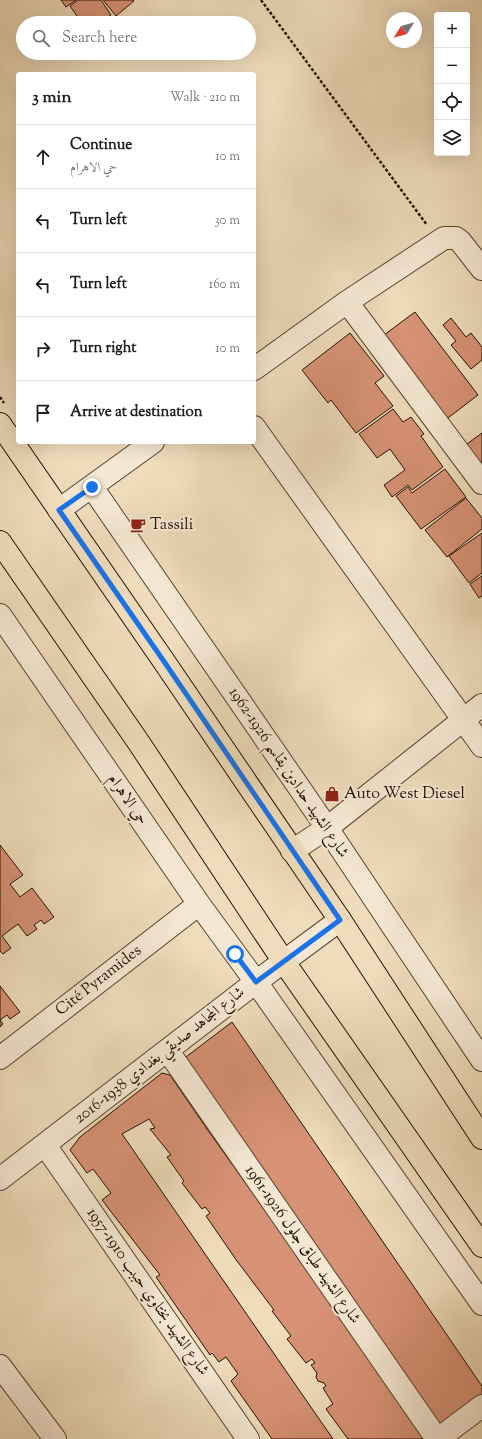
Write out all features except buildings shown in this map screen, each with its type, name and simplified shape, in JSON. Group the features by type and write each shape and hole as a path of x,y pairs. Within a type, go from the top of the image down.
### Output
{"main road":[{"path":"0,424 340,920 482,1138"},
{"path":"0,542 139,743 284,962 482,1246"}],"street":[{"path":"256,368 347,302 444,238 456,238 460,241 482,269"},
{"path":"347,302 482,483"},
{"path":"256,430 482,746"},
{"path":"59,510 150,444"},
{"name":"شارع الشهيد حدادين بقاسم 1926-1962","path":"92,487 327,828 482,1060"},
{"name":"حي الاهرام","path":"0,615 199,904 256,982 482,1304"},
{"path":"292,851 327,828 482,705"},
{"name":"Cité Pyramides","path":"0,1058 199,904"},
{"name":"شارع المجاهد صديقي بغدادي 1938-2016","path":"0,1179 256,982 340,920"},
{"name":"شارع الشهيد طباق جلول 1926-1961","path":"168,1051 437,1439"},
{"name":"شارع الشهيد بختاوي حببب 1910-1957","path":"45,1145 248,1439"},
{"path":"0,1366 55,1439"},
{"path":"437,1439 482,1406"}],"path":[{"path":"261,0 439,241"}],"place":[{"name":"Tassili","path":"138,525"},
{"name":"Auto West Diesel","path":"332,794"}],"route":[{"path":"92,487 59,510 340,920 256,982 235,954"}]}
